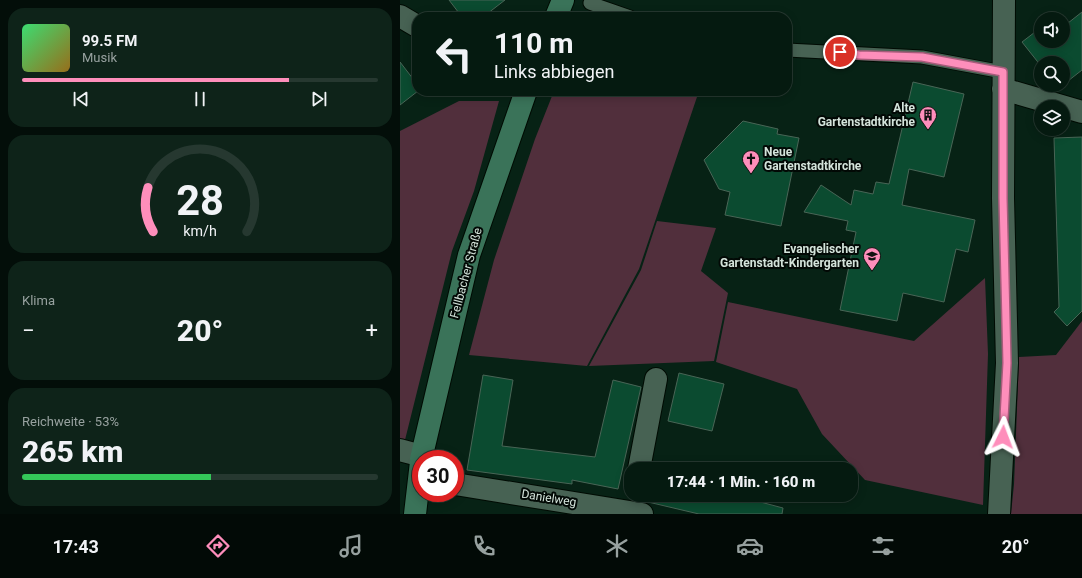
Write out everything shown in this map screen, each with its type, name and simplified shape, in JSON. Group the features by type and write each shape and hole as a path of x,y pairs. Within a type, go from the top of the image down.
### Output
{"street":[{"path":"558,12 562,0"},
{"path":"999,514 1007,363 1003,198 1004,0"},
{"path":"400,16 412,23"},
{"path":"1003,80 1082,112"},
{"name":"Fellbacher Straße","path":"425,450 469,255 524,96"},
{"path":"640,462 656,379"},
{"path":"400,450 412,460"},
{"name":"Danielweg","path":"464,485 635,508"},
{"name":"Fellbacher Straße","path":"415,514 417,502"}],"lane":[{"path":"590,3 616,12"},
{"path":"792,50 922,57 1003,80"}],"shaded area":[{"path":"552,96 697,96 639,269 587,366 469,355 494,260 535,139"},
{"path":"459,101 499,101 474,191 452,251 405,440 400,439 400,131"},
{"path":"657,221 716,228 701,271 728,293 714,361 589,366 641,270"},
{"path":"985,278 988,354 983,505 865,480 858,473 858,462 848,462 822,434 797,389 716,362 728,302 914,341"},
{"path":"1082,321 1082,514 1011,514 1014,484 1019,357 1056,355"}],"building":[{"path":"449,0 505,0 489,12 458,12"},
{"path":"1082,12 1082,70 1070,79 1070,56 1034,57 1022,42 1034,33 1034,48 1070,48 1070,21"},
{"path":"400,62 412,78 412,96 400,105"},
{"path":"913,82 964,94 944,177 909,169 902,205 975,220 968,252 956,249 944,302 903,293 897,321 840,310 856,232 846,230 848,221 804,212 821,185 851,205 854,190 873,194 876,182 889,184"},
{"name":"Neue Gartenstadtkirche","path":"743,121 778,129 777,134 799,138 781,226 725,215 730,192 719,189 704,160"},
{"path":"1082,137 1082,311 1067,326 1054,312 1059,307 1054,138"},
{"path":"679,373 724,384 712,431 668,421"},
{"path":"483,375 513,380 502,446 595,457 613,380 641,387 618,489 572,480 572,484 467,470"},
{"path":"648,502 760,502 783,508 782,514 699,514"}],"place":[{"name":"Alte Gartenstadtkirche","path":"928,130"},
{"name":"Neue Gartenstadtkirche","path":"751,174"},
{"name":"Evangelischer Gartenstadt-Kindergarten","path":"872,271"}],"route":[{"path":"840,52 859,55 922,57 1003,72 1003,198 1007,363 1003,437"}]}
